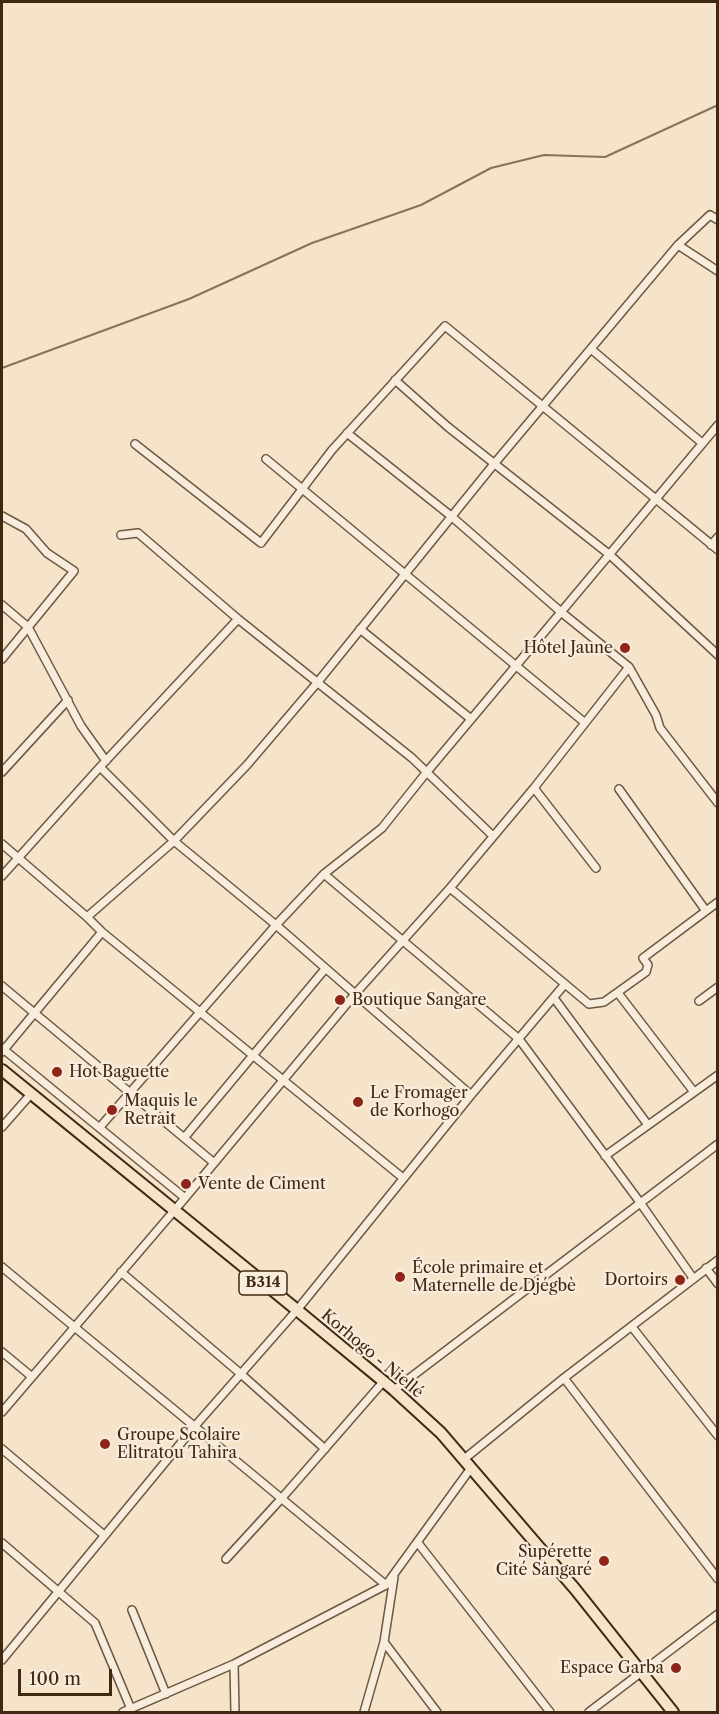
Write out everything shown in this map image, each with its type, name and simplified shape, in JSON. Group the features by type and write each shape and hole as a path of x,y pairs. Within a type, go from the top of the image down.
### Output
{"main road":[{"name":"Korhogo - Niellé","path":"2,1070 394,1390 441,1433 641,1671 673,1713"}],"street":[{"path":"87,917 174,841 247,765 317,683 542,406 678,245 710,215 717,220"},
{"path":"678,245 717,271"},
{"path":"135,444 261,543 347,433 445,326 717,550"},
{"path":"591,349 702,444"},
{"path":"395,381 448,427 610,555 717,655"},
{"path":"100,1127 202,1013 276,925 324,874 381,828 717,425"},
{"path":"347,433 451,516 561,612 629,667 656,715 660,728 717,803"},
{"path":"266,459 584,722"},
{"path":"2,516 26,529 47,553 74,571 2,659"},
{"path":"121,535 138,533 238,619 412,758 494,836"},
{"path":"711,545 717,537"},
{"path":"2,605 28,627 81,726 106,761"},
{"path":"2,876 238,619"},
{"path":"360,629 471,718"},
{"path":"2,1412 284,1081 355,994 494,836 629,667"},
{"path":"2,772 68,700"},
{"path":"100,767 174,841 276,925 471,1095"},
{"path":"534,788 596,868"},
{"path":"619,789 706,911"},
{"path":"2,844 102,932 404,1178"},
{"path":"324,874 519,1039 693,1278"},
{"path":"450,888 589,1004 604,1002 646,972 648,965 643,958 717,902"},
{"path":"102,932 2,1050 185,1198"},
{"path":"184,1138 326,969"},
{"path":"2,1660 195,1426 297,1310 471,1095 565,984"},
{"path":"2,986 213,1162"},
{"path":"699,1001 717,987"},
{"path":"618,993 694,1092"},
{"path":"554,998 648,1125"},
{"path":"605,1156 717,1075"},
{"path":"2,1127 31,1094"},
{"path":"394,1390 717,1144"},
{"path":"123,1713 234,1664 386,1585 418,1543 467,1464 564,1378 717,1260"},
{"path":"2,1267 386,1585"},
{"path":"706,1268 717,1284"},
{"path":"121,1272 325,1449"},
{"path":"632,1327 717,1436"},
{"path":"2,1352 31,1376"},
{"path":"564,1378 717,1579"},
{"path":"226,1559 383,1382"},
{"path":"2,1449 104,1535"},
{"path":"2,1543 95,1623 131,1709"},
{"path":"418,1543 550,1713"},
{"path":"364,1713 384,1642 394,1576"},
{"path":"132,1610 166,1694"},
{"path":"589,1713 717,1614"},
{"path":"384,1642 437,1713"},
{"path":"234,1664 235,1713"}],"waterway":[{"path":"2,368 189,299 312,243 421,205 491,168 544,155 605,157 718,105"}],"place":[{"name":"Hôtel Jaune","path":"625,648"},
{"name":"Boutique Sangare","path":"340,1000"},
{"name":"Hot Baguette","path":"57,1072"},
{"name":"Le Fromager de Korhogo","path":"358,1102"},
{"name":"Maquis le Retrait","path":"112,1110"},
{"name":"Vente de Ciment","path":"186,1184"},
{"name":"École primaire et Maternelle de Djégbè","path":"400,1277"},
{"name":"Dortoirs","path":"680,1280"},
{"name":"Groupe Scolaire Elitratou Tahira","path":"105,1444"},
{"name":"Supérette Cité Sangaré","path":"604,1561"},
{"name":"Espace Garba","path":"676,1668"}]}
